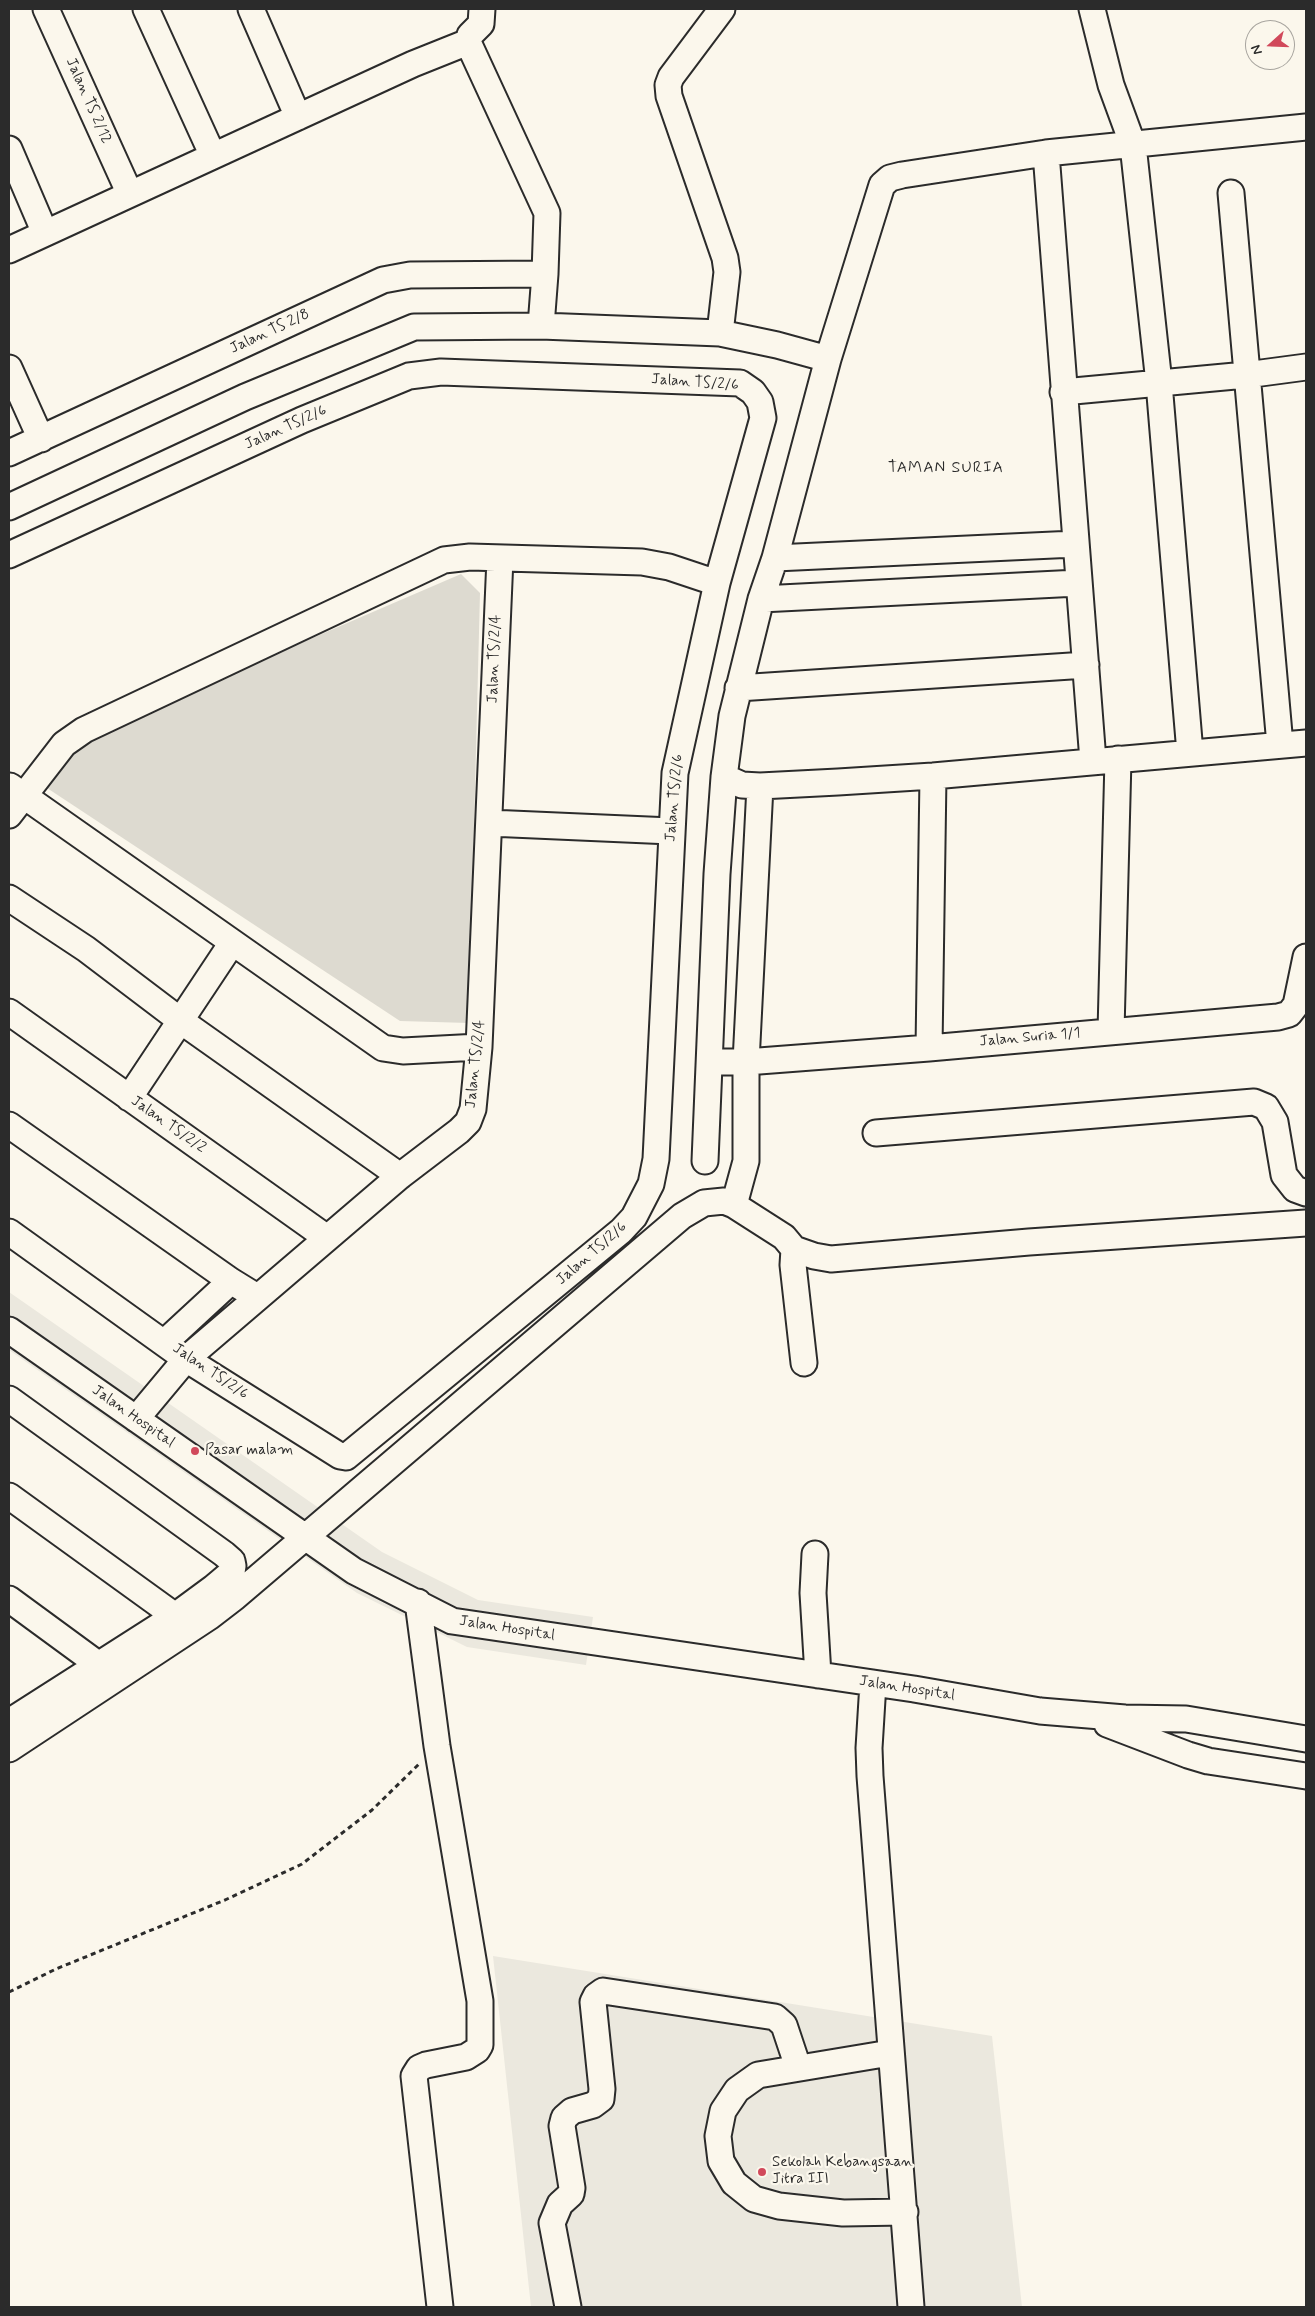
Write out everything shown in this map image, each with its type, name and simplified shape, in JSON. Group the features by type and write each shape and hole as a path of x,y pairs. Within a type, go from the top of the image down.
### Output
{"street":[{"name":"Jalan TS 2/12","path":"46,9 129,192"},
{"path":"146,9 213,156"},
{"path":"251,9 298,117"},
{"path":"482,9 481,24 470,35 468,42 547,213 545,274 540,326"},
{"path":"720,333 727,272 724,258 668,96 668,85 671,77 722,9"},
{"path":"1092,9 1111,84 1133,145 1159,383 1190,753"},
{"path":"9,250 129,192 213,156 413,64 468,42"},
{"path":"705,1161 717,874 724,777 738,688 828,359 882,185 890,178 902,175 1046,153 1306,127"},
{"path":"9,149 45,233"},
{"path":"1046,153 1063,392 1093,760"},
{"path":"1231,193 1280,745"},
{"name":"Jalan TS 2/8","path":"9,453 383,280 410,275 545,274"},
{"path":"9,508 245,397 414,327 540,326 720,333 777,345 828,359"},
{"path":"1063,392 1246,375 1306,367"},
{"path":"9,368 41,438"},
{"name":"Jalan TS/2/6","path":"9,555 302,420 409,376 441,372 740,383 753,392 760,402 763,418 717,583 675,773 671,832 668,948 656,1159 651,1184 634,1217 605,1244 346,1457 340,1456 186,1358 9,1232"},
{"path":"775,558 1075,544"},
{"path":"9,815 16,790 64,744 84,730 254,651 424,568 457,557 642,562 669,567 717,583"},
{"name":"Jalan TS/2/4","path":"136,1419 186,1358 400,1176 468,1122 473,1109 479,1047 500,558"},
{"path":"761,599 1078,583"},
{"path":"738,688 1086,665"},
{"path":"724,777 742,785 760,786 933,776 1093,760 1306,743"},
{"path":"1111,1031 1118,759"},
{"path":"929,1048 933,776"},
{"path":"734,1205 746,1161 746,1062 760,786"},
{"path":"16,790 383,1048 403,1051 479,1047"},
{"path":"489,823 671,832"},
{"path":"9,898 86,949 180,1021 400,1176"},
{"path":"129,1098 232,943"},
{"name":"Jalan Suria 1/1","path":"710,1062 746,1062 929,1048 1278,1017 1289,1014 1296,1005 1306,957"},
{"name":"Jalan TS/2/2","path":"9,1012 327,1238"},
{"path":"876,1133 1254,1102 1266,1107 1275,1122 1284,1175 1295,1189 1306,1193"},
{"path":"9,1126 231,1281 257,1297"},
{"path":"9,1749 210,1617 306,1537 432,1427 558,1324 682,1216 694,1208 712,1202 724,1201 734,1205 784,1237 794,1248 814,1256 831,1259 1029,1242 1306,1223"},
{"path":"794,1248 793,1265 804,1363"},
{"path":"165,1342 231,1281"},
{"name":"Jalan Hospital","path":"9,1330 354,1571 452,1621 873,1682 1040,1711 1086,1716 1186,1719 1306,1738"},
{"path":"9,1399 232,1561 232,1572 175,1616 99,1665 11,1717"},
{"path":"9,1496 175,1616"},
{"path":"815,1554 812,1575 818,1674"},
{"path":"9,1600 99,1665"},
{"path":"418,1602 437,1746 480,2001 480,2045 477,2050 466,2057 426,2065 419,2068 414,2076 440,2307"},
{"path":"873,1682 869,1748 870,1776 911,2307"},
{"name":"Jalan Hospital","path":"1086,1716 1208,1761 1306,1776"},
{"path":"568,2307 552,2223 560,2204 571,2194 572,2188 562,2126 564,2118 572,2111 593,2105 601,2099 602,2090 593,2002 596,1996 603,1991 775,2017 784,2025 798,2067"},
{"path":"890,2053 758,2075 737,2090 723,2111 718,2136 721,2161 734,2183 754,2199 779,2206 843,2213 905,2212"}],"path":[{"path":"9,1992 56,1969 225,1900 302,1864 372,1810 437,1746"}],"shaded area":[{"path":"461,574 480,593 469,1023 400,1021 47,788 85,736"},
{"name":"Pasar malam","path":"9,1292 382,1552 478,1600 593,1617 586,1665 467,1647 357,1593 9,1350"},
{"name":"Sekolah Kebangsaan Jitra III","path":"493,1956 992,2036 1022,2307 531,2307"}],"place":[{"name":"Pasar malam","path":"195,1451"},
{"name":"Sekolah Kebangsaan Jitra III","path":"762,2172"}],"district":[{"name":"TAMAN SURIA","path":"946,469"}]}
